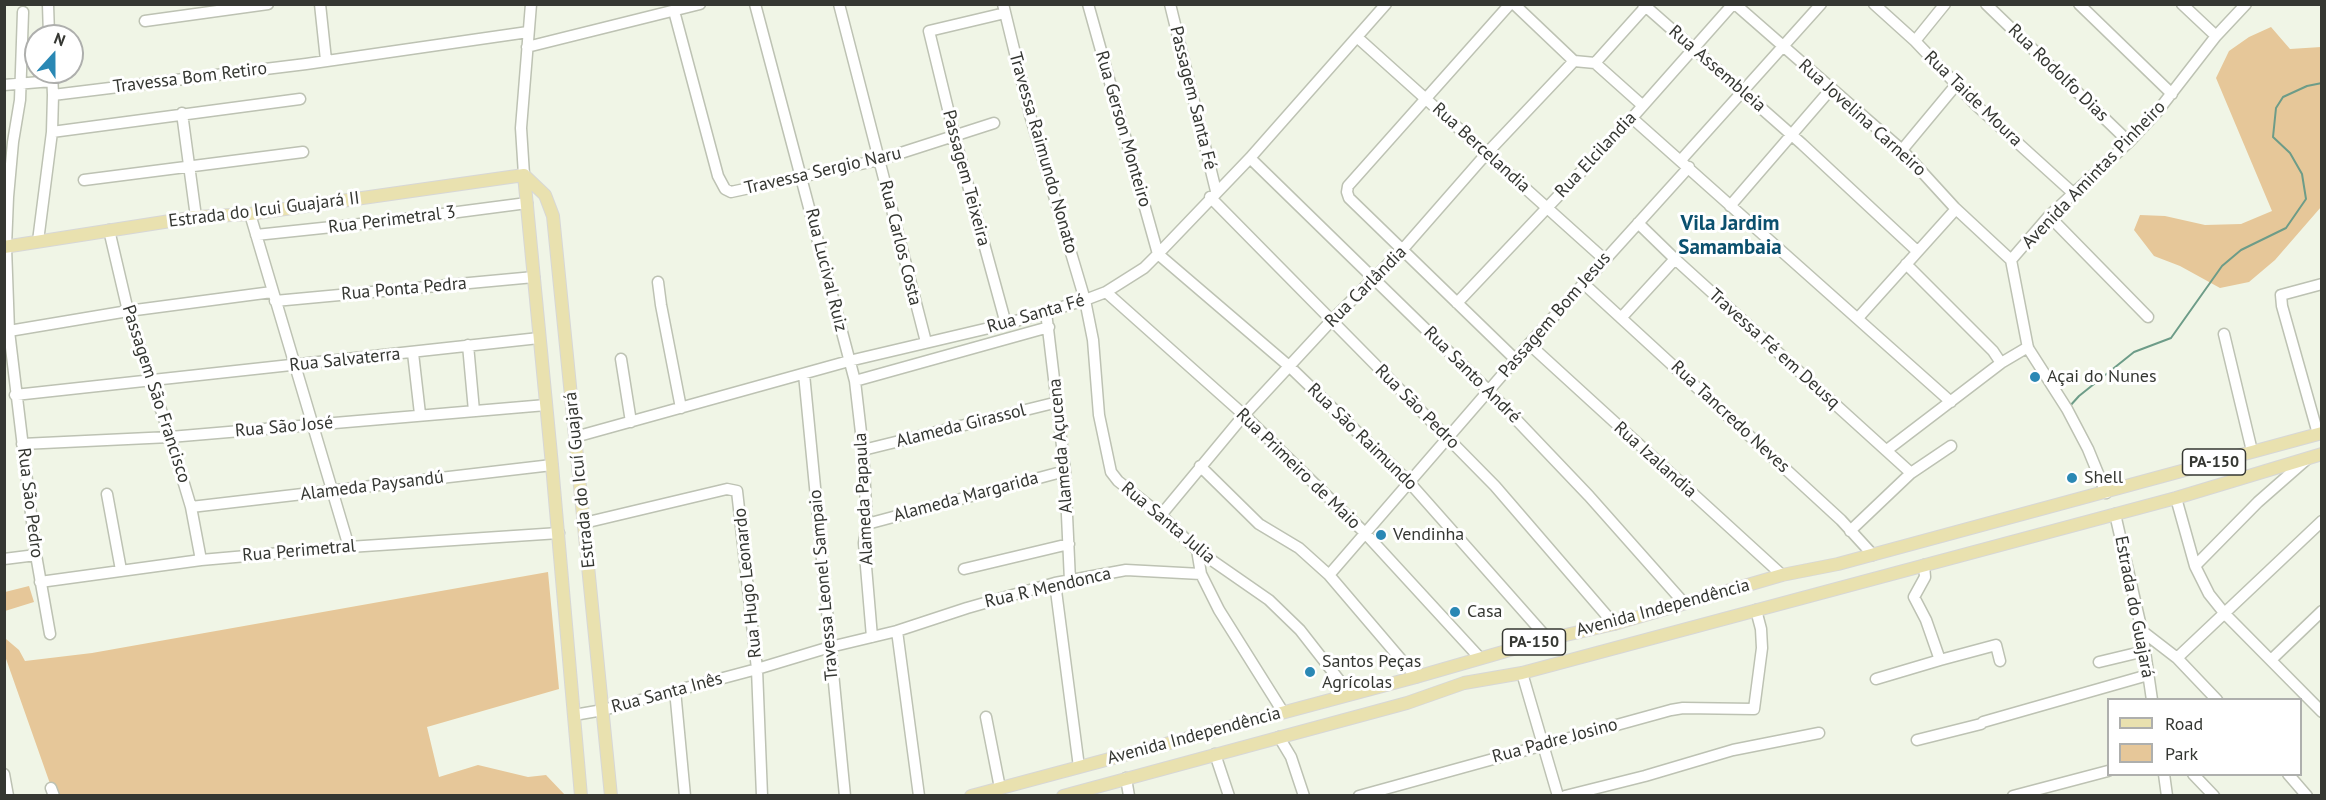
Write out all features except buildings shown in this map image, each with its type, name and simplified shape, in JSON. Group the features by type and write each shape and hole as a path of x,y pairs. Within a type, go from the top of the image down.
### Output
{"main road":[{"name":"Estrada do Icuí Guajará","path":"524,175 559,533 581,795"},
{"name":"Estrada do Icuí Guajará","path":"524,175 545,195 553,216 611,795"},
{"name":"Estrada do Icui Guajará II","path":"5,247 196,217 250,214 524,175"},
{"path":"527,203 535,201 549,206"},
{"name":"Avenida Independência","path":"971,795 1416,677 1479,657 1614,624 1782,575 1874,555 2320,434"},
{"name":"Avenida Independência","path":"1063,795 1407,703 1464,682 1522,673 2176,498 2316,455"},
{"path":"1838,564 1844,586"}],"street":[{"path":"48,4 49,24"},
{"path":"145,21 268,4"},
{"path":"320,4 326,60"},
{"name":"Estrada do Icuí Guajará","path":"524,175 521,128 531,4"},
{"path":"527,47 700,4"},
{"name":"Rua Lucival Ruiz","path":"755,4 849,362"},
{"name":"Rua Carlos Costa","path":"839,4 926,342"},
{"name":"Rua Gerson Monteiro","path":"1088,4 1158,254"},
{"name":"Passagem Santa Fé","path":"1170,4 1213,194"},
{"path":"1515,359 1349,198 1348,186 1512,4 1574,61 1595,63 1642,105"},
{"name":"Rua Jovelina Carneiro","path":"1734,4 1902,150 1956,209 2011,260"},
{"name":"Rua Elcilandia","path":"1457,303 1632,118 1734,4"},
{"name":"Passagem Bom Jesus","path":"1329,575 1528,344 1638,223 1742,91 1821,4"},
{"name":"Rua Taide Moura","path":"1874,4 1915,41 1956,85 2073,193"},
{"path":"1915,41 1945,4"},
{"name":"Rua Rodolfo Dias","path":"1986,4 2130,142"},
{"path":"2079,4 2172,94"},
{"path":"2182,4 2216,36"},
{"name":"Avenida Amintas Pinheiro","path":"2106,493 2088,449 2067,409 2028,346 2011,260 2049,216 2130,142 2172,94 2216,36 2246,4"},
{"path":"1595,63 1645,5"},
{"name":"Rua Assembleia","path":"1645,5 1692,49 1791,134 1917,251"},
{"name":"Rua Santa Fé","path":"575,436 849,362 1006,324 1106,292 1143,268 1158,254 1213,194 1250,158 1359,38 1380,7"},
{"name":"Passagem Teixeira","path":"1004,9 929,31 955,138 1006,324"},
{"name":"Travessa Raimundo Nonato","path":"1004,9 1030,115 1085,300"},
{"name":"Travessa Sergio Naru","path":"674,11 718,176 725,189 731,192 879,160 955,138 994,123"},
{"name":"Rua São Pedro","path":"23,12 21,83 10,169 5,247 15,395 36,555 50,634"},
{"name":"Travessa Bom Retiro","path":"54,95 528,32"},
{"name":"Rua Bercelandia","path":"1359,38 1604,259"},
{"name":"Rua Carlândia","path":"1161,515 1245,415 1331,321 1403,249 1487,153 1574,61"},
{"path":"4,85 24,82"},
{"path":"38,241 52,132 53,84"},
{"path":"1902,150 1956,85"},
{"path":"1730,206 1831,89"},
{"path":"52,132 300,99"},
{"path":"182,113 196,217"},
{"path":"1632,118 1951,402"},
{"path":"84,180 303,152"},
{"name":"Rua Santo André","path":"1250,158 1488,390 1588,496 1684,603"},
{"name":"Rua São Pedro","path":"1213,194 1331,321 1495,486 1614,624"},
{"name":"Rua Perimetral 3","path":"256,235 527,203"},
{"path":"1858,318 1956,209"},
{"path":"250,214 349,547"},
{"path":"2049,216 2148,317"},
{"name":"Travessa Fé em Deusq","path":"1638,223 1911,473"},
{"name":"Passagem São Francisco","path":"109,230 128,311 191,507 201,560"},
{"name":"Rua São Raimundo","path":"1158,254 1290,368 1410,483 1548,639"},
{"path":"1621,318 1675,259"},
{"path":"1906,264 1993,351 2001,363"},
{"name":"Rua Ponta Pedra","path":"9,332 128,311 273,296 534,276"},
{"path":"658,282 681,408"},
{"name":"Rua Tancredo Neves","path":"1583,283 1874,555"},
{"path":"2320,434 2282,306 2281,295 2322,284"},
{"name":"Rua Primeiro de Maio","path":"1106,292 1245,415 1365,533 1479,657"},
{"name":"Rua Santa Julia","path":"1085,300 1093,340 1099,415 1111,472 1118,481 1161,515 1197,550 1269,600 1300,630 1350,694"},
{"name":"Alameda Açucena","path":"1046,312 1065,471 1070,581"},
{"path":"855,381 1049,327"},
{"path":"2224,334 2252,451"},
{"name":"Rua Salvaterra","path":"15,395 539,338"},
{"name":"Rua Izalandia","path":"1528,344 1782,575"},
{"path":"468,345 474,411"},
{"path":"1887,450 2001,363 2028,346"},
{"path":"413,352 420,414"},
{"path":"621,359 631,422"},
{"name":"Alameda Papaula","path":"849,362 855,381 863,450 867,524 864,543 872,637"},
{"name":"Travessa Leonel Sampaio","path":"804,374 845,795"},
{"name":"Alameda Girassol","path":"863,450 1058,402"},
{"name":"Rua São José","path":"22,444 170,437 546,405"},
{"path":"1850,531 1911,473 1951,446"},
{"path":"2195,566 2258,502 2316,455"},
{"name":"Alameda Paysandú","path":"191,507 552,465"},
{"path":"1200,466 1259,524 1299,549 1329,575 1416,677"},
{"name":"Alameda Margarida","path":"867,524 1065,471"},
{"name":"Rua Hugo Leonardo","path":"584,523 727,489 737,491 757,669 762,795"},
{"path":"107,495 121,570"},
{"path":"2176,498 2195,566 2209,594 2225,614 2320,707"},
{"name":"Estrada do Guajará","path":"2115,514 2142,631 2152,698"},
{"path":"2177,658 2322,521"},
{"name":"Rua Perimetral","path":"40,582 201,560 349,547 559,533"},
{"path":"964,568 1069,544"},
{"path":"1197,550 1201,574 1219,610 1283,712"},
{"path":"4,559 36,555"},
{"path":"1924,565 1925,577 1914,597 1926,620 1940,660"},
{"name":"Rua R Mendonca","path":"967,608 1055,583 1126,570 1201,574"},
{"path":"1055,583 1079,767"},
{"name":"Rua Santa Inês","path":"574,715 603,710 830,647 897,631 967,608"},
{"name":"Rua Padre Josino","path":"1359,795 1671,710 1683,708 1754,709 1762,648 1761,629 1756,610"},
{"path":"2272,659 2322,611"},
{"path":"897,631 920,795"},
{"path":"2142,631 2177,658 2216,698"},
{"path":"1876,679 1996,645 2000,661"},
{"path":"2099,662 2145,651"},
{"path":"1522,673 1558,795"},
{"path":"1917,741 2148,675"},
{"path":"675,690 685,795"},
{"path":"986,717 1000,788"},
{"path":"1565,795 1645,776 1733,750 1819,733"},
{"path":"1279,736 1291,757 1304,795"},
{"path":"1215,754 1229,795"},
{"path":"2013,795 2107,771"},
{"path":"4,774 8,795"},
{"path":"2164,776 2167,795"},
{"path":"2195,776 2214,795"},
{"path":"2290,776 2307,795"},
{"path":"1126,778 1129,795"}],"green space":[{"path":"2271,27 2290,49 2321,47 2321,207 2275,260 2249,282 2220,288 2180,266 2154,256 2134,230 2140,215 2165,216 2205,225 2241,224 2272,211 2216,78 2229,51 2249,37"},
{"path":"548,572 559,689 427,727 439,777 478,765 528,777 546,775 565,795 54,795 5,656 4,632 6,639 19,650 25,661 92,653"},
{"path":"29,586 34,602 5,611 5,592"}],"waterway":[{"path":"2069,407 2079,396 2134,352 2171,338 2222,266 2241,250 2286,228 2306,199 2302,174 2290,153 2273,137 2276,108 2283,97 2307,86 2322,83"}],"place":[{"name":"Açai do Nunes","path":"2035,377"},
{"name":"Shell","path":"2072,478"},
{"name":"Vendinha","path":"1381,535"},
{"name":"Casa","path":"1455,612"},
{"name":"Santos Peças Agrícolas","path":"1310,672"}],"district":[{"name":"Vila Jardim Samambaia","path":"1730,236"}]}
